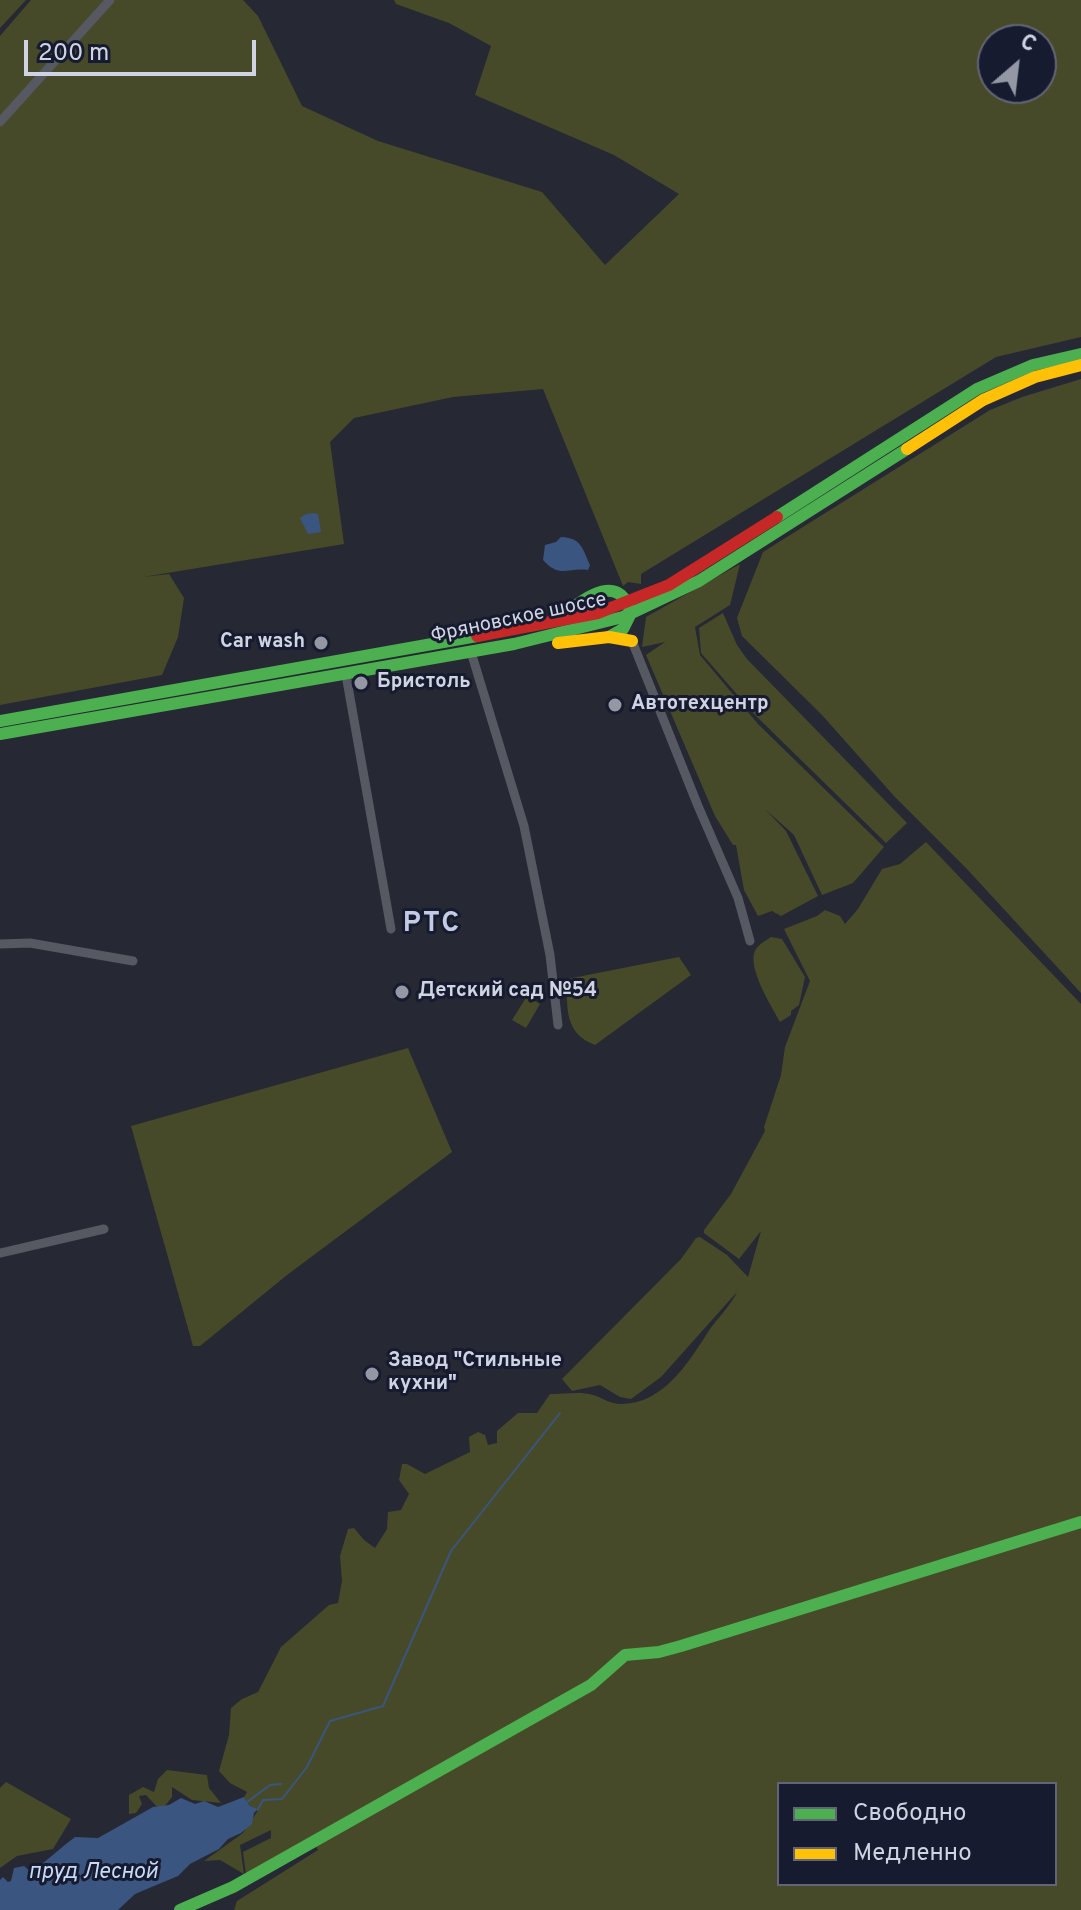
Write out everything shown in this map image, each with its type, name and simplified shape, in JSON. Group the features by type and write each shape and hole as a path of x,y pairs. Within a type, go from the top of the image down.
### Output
{"main road":[{"name":"Фряновское шоссе","path":"0,734 346,675 589,627 630,608 693,571 977,389 1033,365 1081,354"},
{"name":"Фряновское шоссе","path":"0,721 655,602 699,581 746,552 969,407 1019,383 1081,365"},
{"path":"554,622 588,597 603,591 619,593 630,608 632,641"},
{"path":"632,641 641,616 655,602"},
{"path":"609,637 623,629 630,608"},
{"path":"514,644 547,644 609,637 632,641"},
{"path":"180,1910 233,1887 591,1685 625,1655 681,1646 1081,1522"}],"street":[{"path":"0,122 110,0"},
{"path":"632,641 738,898 750,941"},
{"path":"471,652 524,826 550,955 558,1025"},
{"path":"346,675 391,929"},
{"path":"0,944 30,943 133,961"},
{"path":"0,1253 104,1229"}],"green space":[{"path":"0,0 26,0 0,28"},
{"path":"31,0 243,0 258,16 302,106 378,141 542,192 605,265 679,194 614,155 475,95 491,46 449,23 396,4 394,0 1081,0 1081,337 996,357 641,574 641,584 628,582 623,586 543,389 453,397 354,418 330,442 344,544 143,577 169,574 184,598 178,637 162,675 0,705 0,36"},
{"path":"1081,379 1081,993 966,868 894,796 822,715 742,636 737,618 763,552 990,410"},
{"path":"740,564 730,605 695,627 700,655 758,724 884,847 853,883 822,895 794,835 765,809 786,831 818,896 781,916 772,911 758,916 744,890 736,845 733,845 715,816 646,655 665,642 642,647 646,617"},
{"path":"723,613 747,659 907,823 886,843 755,715 701,653 699,628"},
{"path":"926,842 1081,1004 1081,1910 234,1910 237,1901 318,1850 313,1840 246,1875 243,1852 271,1838 271,1830 240,1845 244,1874 220,1860 204,1861 243,1833 257,1812 244,1797 247,1792 230,1783 219,1771 229,1735 231,1708 258,1692 281,1647 329,1605 338,1603 342,1581 340,1556 348,1529 354,1528 375,1548 387,1529 388,1512 401,1510 409,1494 399,1480 402,1464 425,1474 470,1452 469,1437 478,1432 485,1435 488,1445 497,1443 497,1431 518,1413 537,1413 550,1394 583,1393 617,1404 637,1402 662,1389 683,1368 737,1292 661,1377 631,1399 620,1397 600,1385 572,1391 562,1379 681,1259 696,1238 700,1237 727,1255 748,1277 761,1231 739,1259 704,1230 731,1194 765,1131 781,1075 785,1047 810,981 784,929 825,910 840,916 845,924 858,909 882,869 900,864"},
{"path":"771,937 782,939 805,977 799,1005 780,1022 754,965 756,949"},
{"path":"679,957 691,975 595,1045 578,1034 569,1018 567,979"},
{"path":"527,996 540,1004 526,1028 512,1020"},
{"path":"408,1048 452,1152 287,1275 200,1346 193,1346 131,1126"},
{"path":"167,1770 207,1775 209,1788 221,1803 192,1800 172,1787 172,1797 161,1811 146,1795 139,1796 142,1804 136,1813 129,1814 129,1795 143,1787 154,1792 158,1779"},
{"path":"6,1782 71,1819 53,1849 17,1856 0,1868 0,1788"}],"water":[{"path":"318,514 321,532 308,534 300,518"},
{"path":"561,537 573,539 580,545 590,565 588,570 559,571 543,560 545,545"},
{"name":"пруд Лесной","path":"244,1797 250,1806 258,1809 252,1824 228,1839 219,1849 190,1864 178,1876 135,1894 118,1910 0,1910 0,1880 3,1877 11,1881 14,1868 24,1866 31,1872 75,1837 98,1838 153,1807 169,1805 181,1798 195,1804 204,1801 218,1807"}],"waterway":[{"path":"258,1809 263,1800 282,1799 307,1767 330,1721 383,1706 451,1551 560,1413"},
{"path":"247,1802 270,1785 281,1784"}],"traffic: fast":[{"path":"777,517 977,389 1033,365 1081,354"},
{"path":"0,734 514,644 623,617 699,581 907,449"},
{"path":"559,618 588,597 609,591 618,593 631,613 623,629 609,637"},
{"path":"0,721 477,636"},
{"path":"180,1910 233,1887 591,1685 625,1655 659,1652 681,1646 1081,1522"}],"traffic: slow":[{"path":"907,449 983,400 1035,377 1081,365"},
{"path":"558,643 609,637 632,641"}],"traffic: jam":[{"path":"477,636 598,613 669,585 777,517"}],"place":[{"name":"Car wash","path":"321,643"},
{"name":"Бристоль","path":"361,683"},
{"name":"Автотехцентр","path":"615,705"},
{"name":"Детский сад №54","path":"402,992"},
{"name":"Завод \"Стильные кухни\"","path":"372,1374"}],"district":[{"name":"РТС","path":"432,925"}]}
